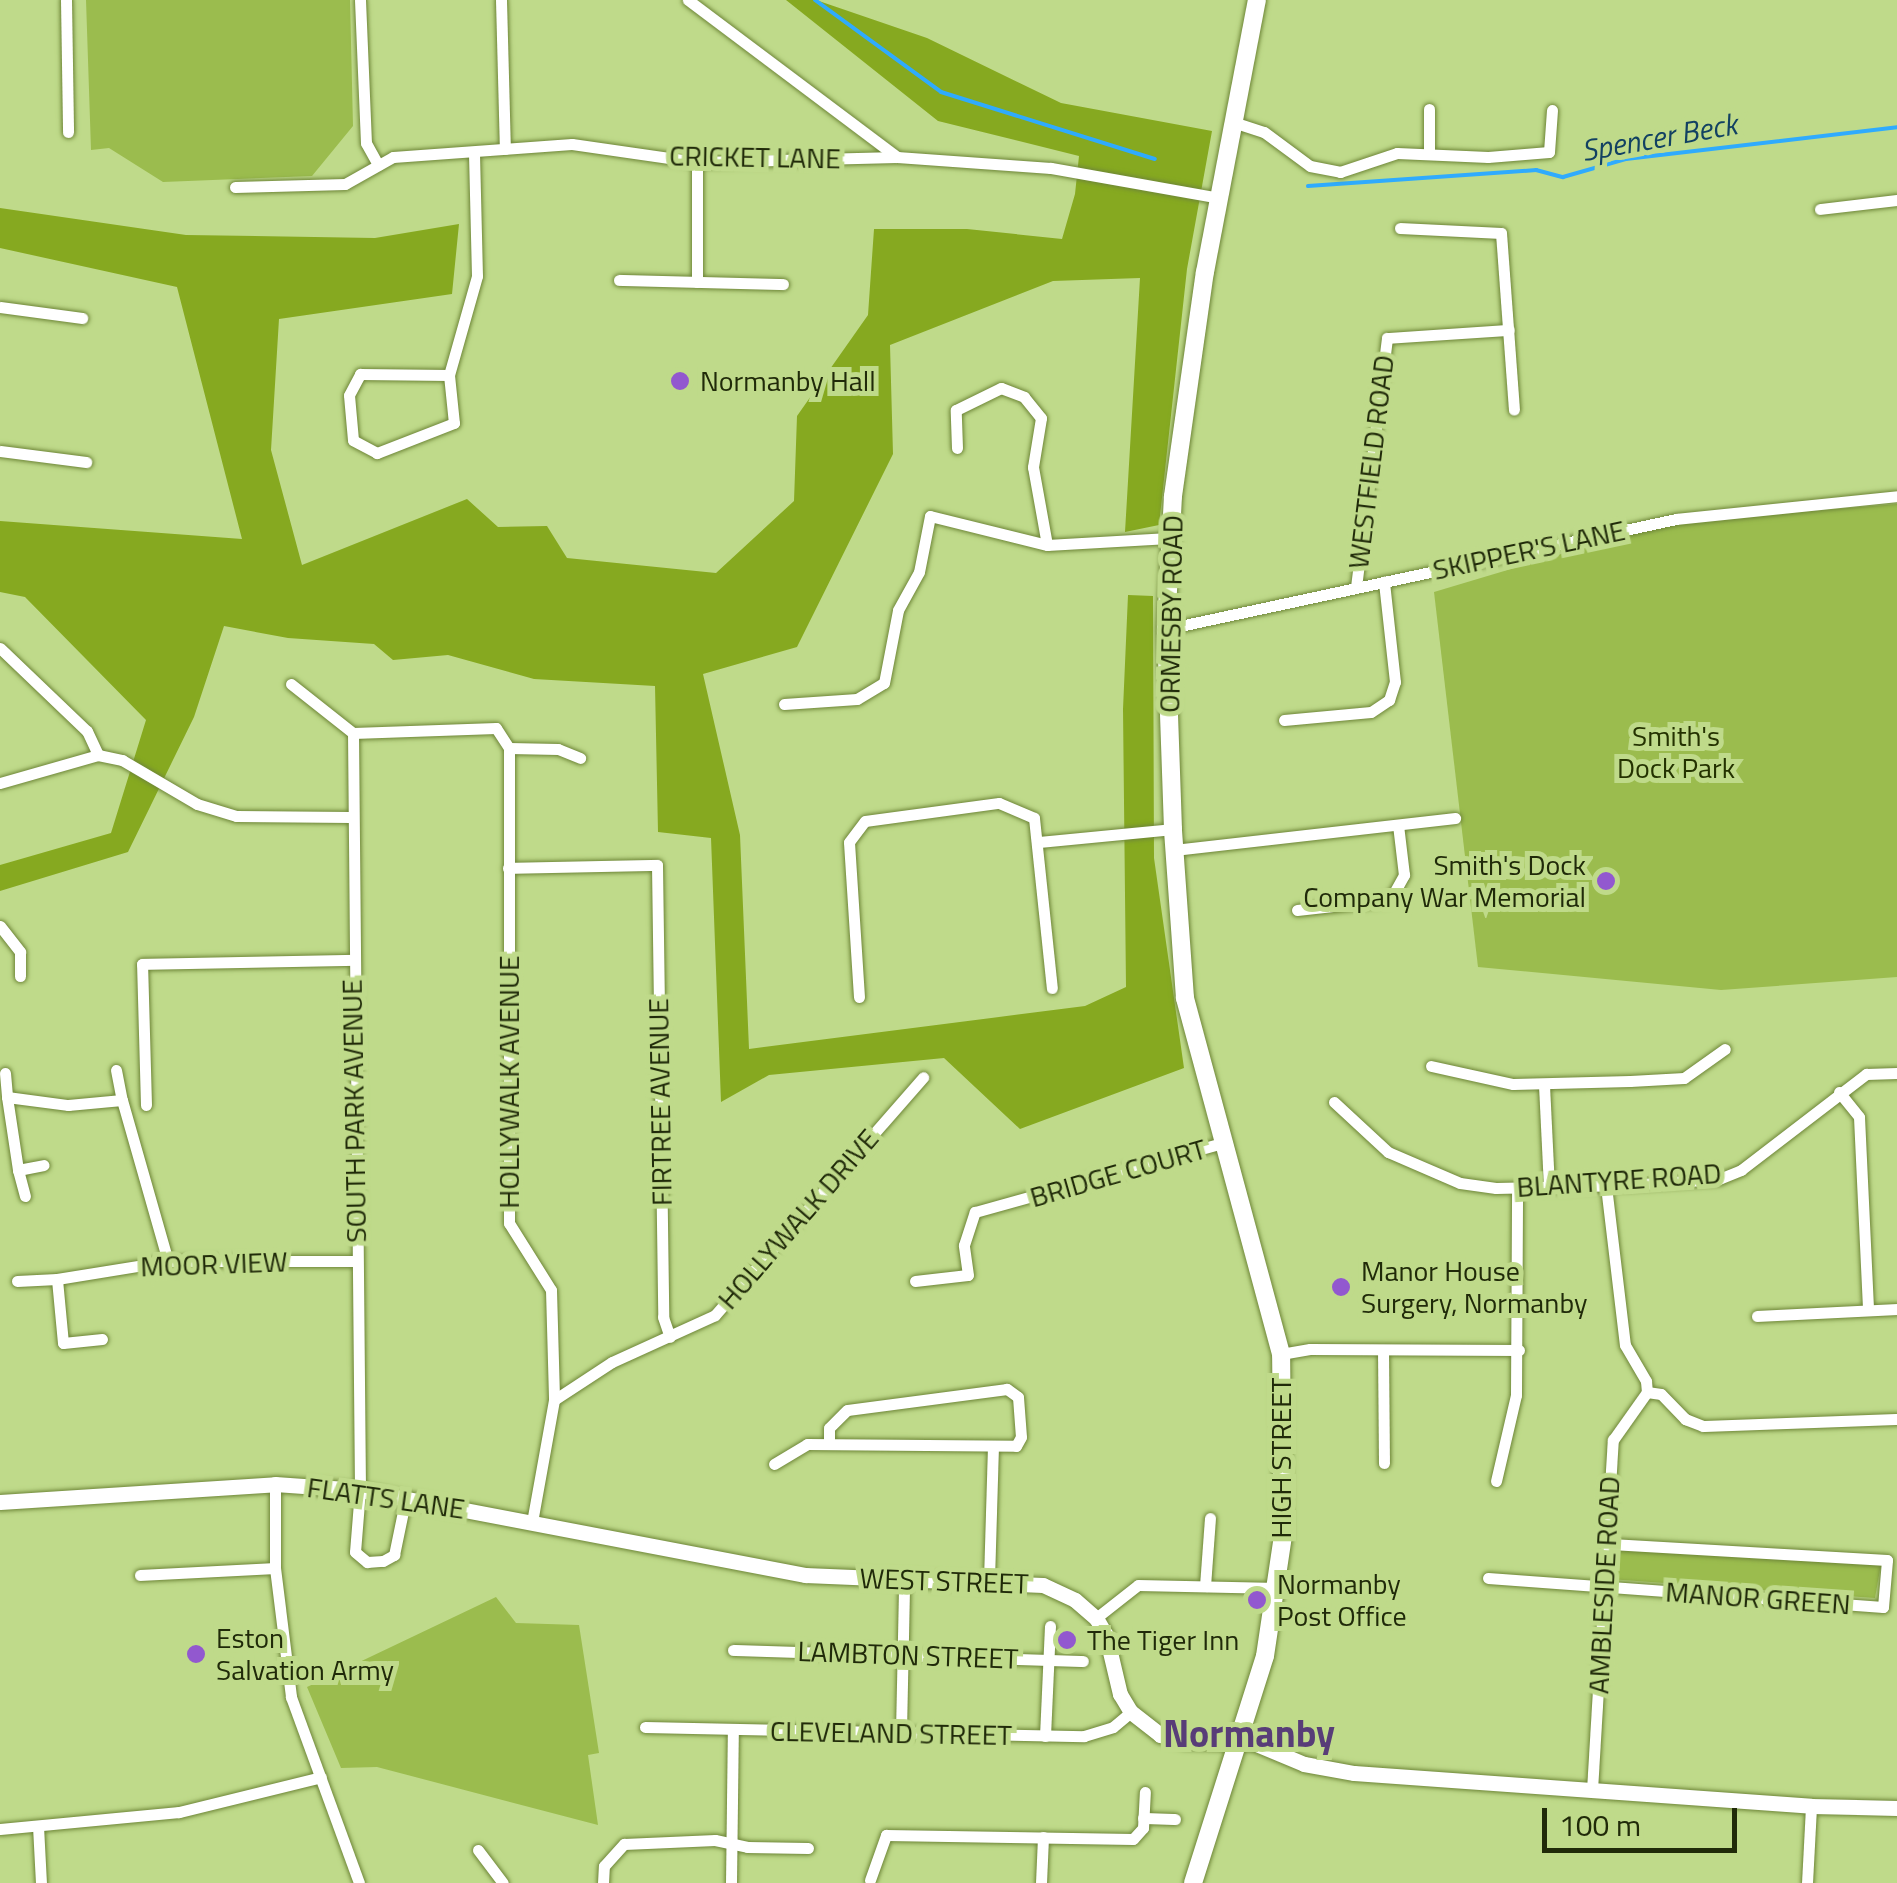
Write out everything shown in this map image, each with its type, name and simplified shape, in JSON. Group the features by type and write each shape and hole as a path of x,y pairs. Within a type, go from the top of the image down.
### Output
{"main road":[{"name":"ORMESBY ROAD","path":"1192,1032 1181,960 1172,828 1166,629 1169,538 1220,198 1257,0"},
{"name":"HIGH STREET","path":"1192,1032 1226,1142 1280,1354 1284,1462 1278,1588 1265,1656 1193,1883"}],"street":[{"path":"66,0 68,132"},
{"path":"360,0 366,143 378,165"},
{"path":"501,0 505,149"},
{"path":"688,0 897,157"},
{"path":"1429,152 1430,109"},
{"path":"1236,122 1264,132 1310,166 1340,172 1397,153 1488,158 1549,152 1552,110"},
{"name":"CRICKET LANE","path":"235,187 345,184 393,157 572,144 698,162 897,157 1051,168 1220,198"},
{"path":"449,374 360,374 349,395 353,440 376,453 454,423 449,374 477,276 474,154"},
{"path":"697,282 698,162"},
{"path":"1820,209 1897,200"},
{"path":"1400,228 1501,232 1514,410"},
{"path":"619,280 783,284"},
{"path":"0,307 82,318"},
{"name":"WESTFIELD ROAD","path":"1356,588 1386,338 1509,330"},
{"path":"957,448 956,410 1001,388 1024,397 1041,418 1033,466 1047,545"},
{"path":"0,451 86,462"},
{"name":"SKIPPER'S LANE","path":"1166,629 1676,518 1897,496"},
{"path":"784,704 857,700 884,683 898,610 919,572 930,516 1047,545 1169,538"},
{"path":"1284,720 1371,712 1389,700 1395,682 1384,582"},
{"path":"0,648 87,731 98,755"},
{"path":"291,684 353,733 496,728 510,748 558,748 580,758"},
{"name":"SOUTH PARK AVENUE","path":"353,733 352,960 360,1490 355,1552 367,1562 383,1562 394,1555 406,1497"},
{"name":"HOLLYWALK AVENUE","path":"510,748 509,1223 551,1290 554,1400 532,1522"},
{"path":"0,783 98,755 122,760 197,804 236,816 351,817"},
{"path":"858,997 849,842 865,821 999,802 1034,818 1052,988"},
{"path":"1174,850 1455,818"},
{"path":"1298,910 1386,900 1404,875 1398,824"},
{"path":"1039,842 1172,828"},
{"name":"FIRTREE AVENUE","path":"508,868 656,865 663,1317 670,1337"},
{"path":"0,926 20,952 20,976"},
{"path":"146,1105 142,964 352,960"},
{"path":"1432,1066 1513,1084 1684,1078 1724,1049"},
{"path":"116,1070 168,1261"},
{"name":"BLANTYRE ROAD","path":"1334,1102 1365,1135 1429,1172 1460,1183 1517,1188 1606,1186 1719,1180 1741,1170 1866,1074 1897,1073"},
{"path":"6,1074 25,1196"},
{"name":"HOLLYWALK DRIVE","path":"554,1400 612,1362 715,1314 923,1077"},
{"path":"1544,1085 1548,1187"},
{"path":"1839,1092 1860,1117 1868,1309"},
{"path":"8,1097 68,1105 122,1100"},
{"name":"BRIDGE COURT","path":"916,1281 968,1275 964,1245 975,1212 1226,1142"},
{"path":"18,1170 44,1165"},
{"path":"1606,1186 1625,1345 1646,1381 1647,1392 1660,1394 1685,1419 1704,1426 1897,1419"},
{"path":"1496,1481 1516,1395 1517,1188"},
{"name":"MOOR VIEW","path":"17,1281 57,1279 168,1261 356,1260"},
{"path":"57,1279 64,1344 102,1339"},
{"path":"1757,1316 1897,1309"},
{"path":"1280,1354 1310,1349 1519,1350"},
{"path":"1383,1350 1384,1462"},
{"path":"774,1464 808,1444 993,1449 1016,1446 1022,1436 1018,1397 1007,1390 846,1410 829,1428 829,1444"},
{"name":"AMBLESIDE ROAD","path":"1592,1790 1613,1440 1647,1392"},
{"path":"989,1580 993,1449"},
{"path":"276,1484 276,1568 291,1697 358,1883"},
{"name":"FLATTS LANE","path":"0,1502 276,1484 360,1490 768,1568"},
{"path":"1204,1586 1210,1518"},
{"name":"MANOR GREEN","path":"1604,1587 1883,1608 1887,1560 1606,1544"},
{"path":"140,1576 276,1568"},
{"name":"WEST STREET","path":"768,1568 805,1575 1044,1585 1075,1600 1096,1618"},
{"path":"1488,1578 1604,1587"},
{"path":"1278,1588 1138,1585 1096,1618 1106,1635 1120,1694 1131,1712 1160,1736 1254,1743 1304,1764 1354,1773 1811,1806 1897,1808"},
{"path":"901,1732 904,1592"},
{"path":"1045,1736 1050,1626"},
{"name":"LAMBTON STREET","path":"733,1650 1083,1662"},
{"name":"CLEVELAND STREET","path":"645,1727 1045,1736 1102,1732 1131,1712"},
{"path":"731,1883 733,1729"},
{"path":"0,1829 179,1812 321,1776"},
{"path":"870,1880 886,1835 1133,1838 1143,1823 1145,1792"},
{"path":"1807,1883 1811,1806"},
{"path":"1143,1823 1175,1819"},
{"path":"38,1826 41,1883"},
{"path":"1041,1883 1043,1837"},
{"path":"604,1883 604,1866 624,1844 715,1840 808,1848"},
{"path":"478,1850 504,1883"}],"green space":[{"path":"86,0 350,0 353,126 312,176 163,182 109,148 91,150"},
{"path":"786,0 816,0 927,38 1061,103 1212,131 1187,269 1159,525 1125,532 1140,278 1053,281 890,345 893,454 797,647 703,674 740,835 749,1049 1085,1006 1126,987 1123,709 1128,595 1153,596 1154,858 1184,1068 1020,1129 944,1058 769,1075 721,1102 711,838 658,832 655,686 534,679 448,655 393,660 374,644 288,638 224,626 194,717 128,852 0,891 0,865 111,833 146,720 25,597 0,592 0,521 242,539 177,287 0,248 0,208 186,235 375,238 459,224 452,294 279,319 271,450 302,565 467,499 498,527 547,526 567,558 716,573 794,501 797,416 868,315 874,229 967,229 1062,239 1075,194 1079,156 938,121"},
{"name":"Smith's Dock Park","path":"1897,504 1897,977 1721,990 1478,967 1434,592 1665,523"},
{"path":"1607,1549 1881,1564 1875,1598 1609,1579"},
{"path":"496,1597 516,1623 579,1625 599,1753 588,1755 598,1825 377,1767 341,1768 307,1687"}],"waterway":[{"name":"Spencer Beck","path":"815,0 941,92 1155,159"},
{"name":"Spencer Beck","path":"1308,186 1536,170 1563,177 1626,159 1897,127"}],"place":[{"name":"Normanby Hall","path":"680,381"},
{"name":"Smith's Dock Company War Memorial","path":"1606,881"},
{"name":"Manor House Surgery, Normanby","path":"1341,1287"},
{"name":"Normanby Post Office","path":"1257,1600"},
{"name":"The Tiger Inn","path":"1067,1640"},
{"name":"Eston Salvation Army","path":"196,1654"}],"district":[{"name":"Normanby","path":"1249,1734"}]}
